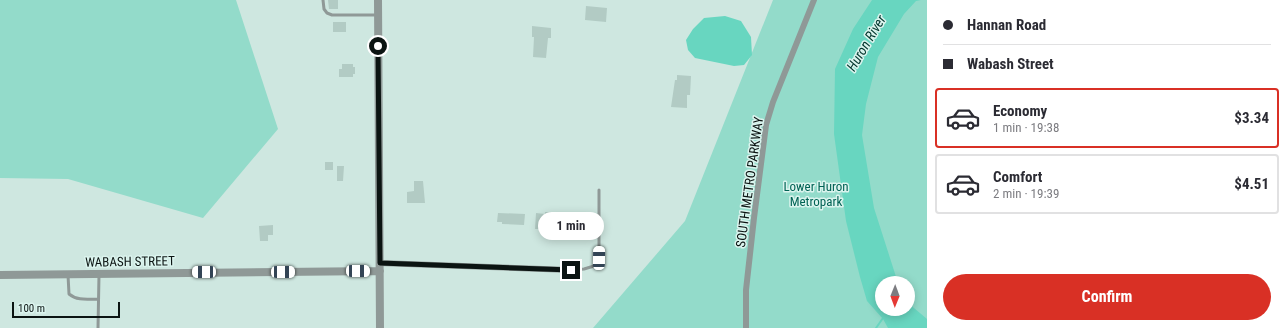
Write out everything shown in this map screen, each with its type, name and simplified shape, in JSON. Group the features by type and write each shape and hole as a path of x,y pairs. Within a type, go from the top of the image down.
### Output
{"street":[{"path":"378,0 380,328"},
{"name":"SOUTH METRO PARKWAY","path":"746,328 745,316 748,274 766,125 773,102 814,0"},
{"path":"380,263 571,270"},
{"name":"WABASH STREET","path":"0,275 99,273 380,272"}],"lane":[{"path":"323,0 324,9 327,13 332,15 378,15"},
{"path":"571,270 584,269 594,266 599,258 600,190"},
{"path":"98,328 99,273"},
{"path":"68,274 69,294 79,299 98,299"}],"green space":[{"path":"0,0 236,0 278,129 203,218 68,179 0,178"},
{"name":"Lower Huron Metropark","path":"773,0 927,0 927,328 593,328 685,221"}],"water":[{"name":"Huron River","path":"872,0 921,0 916,1 904,14 878,57 866,104 862,135 874,208 896,276 875,276 875,310 867,301 846,221 834,134 835,69 853,29"},
{"path":"725,16 741,21 751,37 752,55 744,65 734,66 695,58 688,50 686,40 693,29 704,18"},
{"path":"915,309 927,319 927,328 888,328 880,316 915,316"}],"building":[{"path":"328,0 338,0 338,9 329,9"},
{"path":"586,6 607,8 606,22 585,20"},
{"path":"333,22 346,22 346,32 333,32"},
{"path":"532,26 551,28 551,38 548,38 546,58 533,57 534,37 532,37"},
{"path":"342,64 353,64 353,67 355,67 355,74 353,74 353,77 339,77 339,69 342,69"},
{"path":"677,75 691,76 690,95 687,95 687,108 671,107"},
{"path":"325,162 333,162 333,170 325,170"},
{"path":"337,166 344,166 343,181 337,181"},
{"path":"414,181 423,181 425,203 407,203 407,192 414,191"},
{"path":"545,212 551,212 551,214 555,215 555,226 548,226 548,228 544,227 544,229 535,229 536,213 545,214"},
{"path":"498,213 525,214 524,225 502,224 502,222 497,222"},
{"path":"273,225 273,235 268,235 268,241 260,241 259,226"}],"waterway":[{"path":"876,328 883,318"}],"route":[{"path":"378,46 380,263 571,270"}]}
